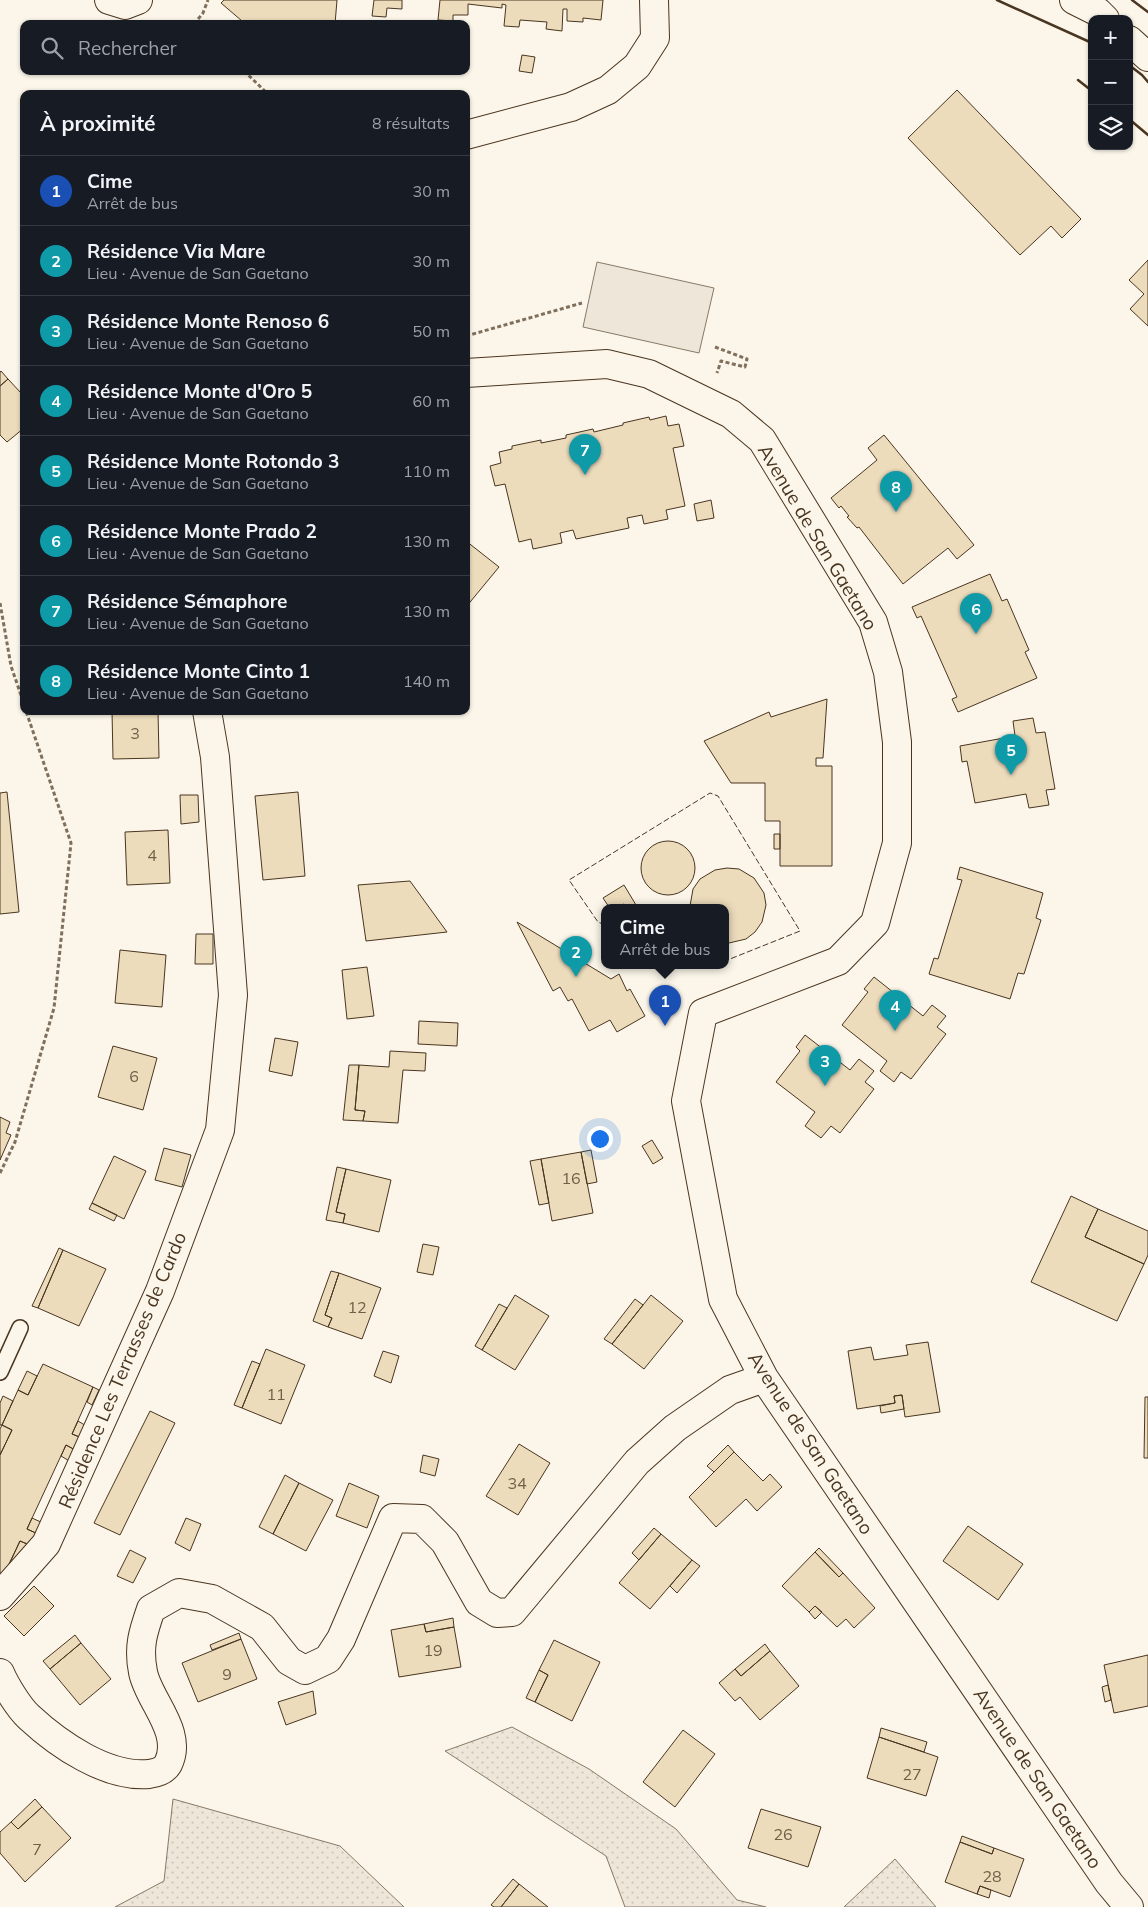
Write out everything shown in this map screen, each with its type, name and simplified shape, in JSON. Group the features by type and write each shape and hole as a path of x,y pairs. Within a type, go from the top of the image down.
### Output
{"street":[{"path":"110,0 125,5 138,0"},
{"path":"470,134 571,107 608,90 636,66 655,38 654,0"},
{"path":"1074,0 1101,15"},
{"path":"1133,44 1148,57"},
{"name":"Avenue de San Gaetano","path":"470,373 607,364 649,374 731,414 762,440 873,622 888,672 896,742 897,843 875,923 838,961 703,1013 686,1101 723,1299 764,1378 1109,1883 1129,1907"},
{"name":"Résidence Les Terrasses de Cardo","path":"0,1596 46,1544 160,1291 220,1130 233,995 215,757 208,715"},
{"path":"0,1673 27,1716 55,1738 97,1764 136,1775 157,1773 167,1766 173,1749 168,1727 143,1673 141,1639 151,1609 180,1593 212,1599 262,1627 289,1661 305,1670 328,1659 341,1639 393,1518 422,1518 445,1542 479,1602 497,1613 512,1612 637,1462 675,1428 730,1390 764,1378"}],"lane":[{"path":"0,1372 20,1328"}],"path":[{"path":"197,20 203,13 208,0"},
{"path":"248,75 264,90"},
{"path":"470,335 582,303"},
{"path":"705,402 721,361 746,367 747,360 715,347"},
{"path":"0,603 11,666 20,692"},
{"path":"0,1172 15,1142 54,1008 71,843 27,715"}],"shaded area":[{"path":"597,262 714,288 699,353 583,327"},
{"path":"512,1727 589,1769 676,1829 737,1900 766,1907 625,1907 606,1856 445,1751"},
{"path":"173,1799 340,1846 404,1907 115,1907 164,1881"},
{"path":"895,1859 936,1907 844,1907"}],"building":[{"path":"224,0 337,0 335,20 241,20 221,3"},
{"path":"374,0 402,0 402,9 387,8 386,17 372,16"},
{"path":"440,0 603,0 601,20 583,18 583,22 567,21 567,9 563,9 562,31 546,29 547,22 520,20 519,27 504,26 506,5 502,4 502,8 468,4 468,15 453,15 453,20 438,20"},
{"path":"522,55 535,57 532,73 519,71"},
{"path":"957,90 1081,219 1062,238 1051,226 1020,255 908,138"},
{"path":"1148,260 1148,326 1130,309 1144,294 1129,280"},
{"path":"0,372 8,379 0,386"},
{"path":"8,379 20,392 20,431 7,442 0,435 0,386"},
{"path":"666,416 668,426 679,424 684,446 673,448 685,506 666,510 668,519 644,524 642,515 627,518 629,528 576,539 573,530 560,533 562,543 533,549 531,539 519,542 505,484 495,486 490,466 501,463 499,452 512,449 512,446 541,440 541,443 566,438 566,435 593,429 594,432 649,417 650,420"},
{"path":"884,435 974,545 957,559 948,548 903,584 859,527 857,528 847,517 849,516 841,506 839,508 831,498 877,460 868,448"},
{"path":"711,500 714,518 697,521 694,504"},
{"path":"470,544 499,567 470,602"},
{"path":"990,574 1002,601 1007,599 1029,650 1025,652 1037,678 958,712 952,699 957,697 921,616 917,618 912,607"},
{"path":"827,699 823,758 816,758 816,766 832,766 832,866 780,866 780,821 765,821 765,783 731,783 704,741 769,712 771,717"},
{"path":"112,715 158,715 159,758 113,759"},
{"path":"1033,718 1036,733 1045,732 1055,789 1046,790 1049,805 1029,808 1026,794 975,803 967,761 962,762 960,746 1015,736 1013,721"},
{"path":"7,792 19,912 0,914 0,793"},
{"path":"298,792 305,876 263,880 255,796"},
{"path":"180,795 198,795 199,822 181,824"},
{"path":"168,830 170,883 127,885 125,832"},
{"path":"774,834 780,834 780,849 774,849"},
{"path":"668,841 678,843 687,849 693,858 695,868 693,878 687,887 678,893 668,895 658,893 649,887 643,878 641,868 643,858 649,849 658,843"},
{"path":"960,867 1043,893 1036,918 1041,920 1024,974 1018,973 1010,999 929,974 934,958 938,959 962,880 957,879"},
{"path":"739,869 754,878 764,893 766,905 762,922 755,932 746,939 729,943 729,904 690,904 693,889 700,879 715,870"},
{"path":"410,881 447,932 366,941 358,885"},
{"path":"624,885 635,904 607,904 603,898"},
{"path":"517,922 611,979 619,974 627,991 630,989 645,1016 617,1032 610,1020 589,1031 572,999 568,1001 560,987 553,991"},
{"path":"196,934 213,934 213,964 195,964"},
{"path":"120,950 166,955 162,1007 115,1003"},
{"path":"367,967 374,1016 347,1019 342,970"},
{"path":"874,977 923,1016 932,1005 946,1016 937,1027 946,1034 911,1079 901,1072 894,1082 880,1071 887,1061 842,1025 868,992 864,989"},
{"path":"419,1021 458,1023 457,1046 418,1044"},
{"path":"805,1035 850,1070 859,1059 874,1071 865,1082 874,1089 840,1133 831,1126 821,1138 805,1126 815,1112 776,1082 800,1051 796,1047"},
{"path":"275,1038 298,1042 292,1076 269,1071"},
{"path":"113,1046 157,1058 143,1110 98,1097"},
{"path":"390,1051 426,1053 425,1071 403,1070 398,1123 363,1121 365,1111 355,1110 359,1065 389,1067"},
{"path":"349,1065 359,1065 355,1110 365,1111 363,1121 343,1120"},
{"path":"0,1117 10,1122 6,1133 11,1135 0,1160"},
{"path":"652,1140 663,1158 653,1164 642,1146"},
{"path":"164,1148 191,1155 182,1187 155,1180"},
{"path":"591,1150 597,1182 587,1184 581,1152"},
{"path":"581,1152 593,1213 552,1221 541,1159"},
{"path":"114,1156 146,1171 124,1219 92,1203"},
{"path":"541,1159 549,1203 539,1205 530,1161"},
{"path":"337,1167 346,1169 336,1212 345,1214 343,1223 326,1220"},
{"path":"346,1169 391,1180 379,1232 343,1223 345,1214 336,1212"},
{"path":"1071,1196 1098,1209 1085,1237 1144,1264 1117,1321 1031,1282"},
{"path":"92,1203 117,1215 114,1221 89,1209"},
{"path":"1098,1209 1148,1231 1148,1255 1144,1264 1085,1237"},
{"path":"423,1244 439,1247 433,1275 417,1272"},
{"path":"59,1248 63,1250 38,1308 32,1306"},
{"path":"63,1250 106,1269 79,1326 38,1308"},
{"path":"331,1271 339,1273 325,1315 332,1318 328,1327 313,1321"},
{"path":"339,1273 381,1288 362,1339 328,1327 332,1318 325,1315"},
{"path":"515,1295 549,1316 515,1370 482,1350"},
{"path":"651,1295 683,1321 644,1369 612,1344"},
{"path":"635,1299 643,1305 612,1344 604,1339"},
{"path":"499,1304 507,1308 482,1350 475,1346"},
{"path":"928,1342 940,1412 905,1417 902,1395 894,1396 895,1403 857,1409 848,1351 871,1347 874,1360 908,1355 906,1345"},
{"path":"266,1349 305,1365 281,1424 242,1408"},
{"path":"383,1351 399,1356 391,1383 374,1376"},
{"path":"252,1361 260,1364 242,1408 234,1405"},
{"path":"43,1364 93,1387 72,1434 82,1438 77,1451 66,1445 27,1529 38,1534 32,1546 20,1541 0,1583 0,1455 12,1430 2,1425 18,1390 28,1395"},
{"path":"27,1371 37,1376 28,1395 18,1390"},
{"path":"93,1387 99,1390 92,1405 87,1402"},
{"path":"902,1395 904,1409 881,1413 880,1406 895,1403 894,1396"},
{"path":"3,1396 13,1401 2,1425 0,1425 0,1403"},
{"path":"1145,1397 1148,1397 1148,1458 1144,1458"},
{"path":"150,1411 175,1423 120,1535 94,1523"},
{"path":"78,1421 88,1427 82,1438 72,1434"},
{"path":"2,1425 12,1430 0,1455 0,1429"},
{"path":"519,1444 550,1463 518,1515 486,1496"},
{"path":"66,1445 77,1451 71,1462 61,1456"},
{"path":"728,1445 734,1452 714,1472 707,1466"},
{"path":"734,1452 763,1481 770,1474 782,1487 757,1511 746,1499 716,1527 689,1497"},
{"path":"423,1455 439,1459 435,1476 420,1472"},
{"path":"285,1475 299,1483 273,1534 259,1527"},
{"path":"299,1483 333,1500 306,1551 273,1534"},
{"path":"349,1483 379,1496 367,1528 336,1516"},
{"path":"32,1518 43,1523 38,1534 27,1529"},
{"path":"186,1518 201,1524 190,1551 175,1543"},
{"path":"968,1526 1023,1564 998,1600 943,1561"},
{"path":"654,1528 661,1534 639,1560 632,1553"},
{"path":"661,1534 692,1560 650,1609 619,1583"},
{"path":"20,1541 32,1546 6,1571"},
{"path":"819,1548 843,1573 839,1577 815,1552"},
{"path":"130,1550 146,1558 133,1583 117,1576"},
{"path":"815,1552 839,1577 843,1573 875,1608 854,1628 846,1619 837,1627 815,1606 809,1612 782,1586"},
{"path":"692,1560 700,1566 677,1593 670,1586"},
{"path":"34,1586 54,1606 24,1636 4,1616"},
{"path":"815,1606 822,1612 815,1619 809,1612"},
{"path":"453,1618 454,1627 426,1632 424,1624"},
{"path":"424,1624 426,1632 454,1627 461,1667 399,1677 391,1630"},
{"path":"239,1633 241,1639 212,1650 210,1645"},
{"path":"75,1635 81,1643 50,1669 43,1661"},
{"path":"241,1639 257,1679 198,1702 182,1663"},
{"path":"554,1640 600,1662 572,1721 535,1702 548,1675 539,1670"},
{"path":"81,1643 111,1679 80,1705 50,1669"},
{"path":"765,1644 770,1651 741,1676 735,1669"},
{"path":"770,1651 799,1686 760,1720 740,1697 735,1701 719,1683 735,1669 741,1676"},
{"path":"1148,1655 1148,1706 1114,1713 1104,1665"},
{"path":"539,1670 548,1675 535,1702 526,1698"},
{"path":"1108,1685 1111,1700 1105,1702 1102,1687"},
{"path":"313,1691 316,1714 286,1725 278,1702"},
{"path":"881,1728 927,1742 924,1752 879,1737"},
{"path":"683,1730 715,1754 675,1807 643,1782"},
{"path":"879,1737 938,1757 926,1796 867,1778"},
{"path":"35,1799 42,1807 18,1829 11,1822"},
{"path":"42,1807 71,1838 25,1882 0,1853 0,1832 11,1822 18,1829"},
{"path":"761,1809 821,1827 808,1867 748,1848"},
{"path":"962,1836 994,1848 992,1854 960,1842"},
{"path":"960,1842 992,1854 994,1848 1024,1859 1010,1897 980,1886 977,1894 945,1882"},
{"path":"513,1879 519,1884 501,1907 491,1905"},
{"path":"519,1884 548,1907 501,1907"},
{"path":"980,1886 991,1890 989,1898 977,1894"}],"fence":[{"path":"601,923 598,922 569,880 710,793 718,796 800,931 729,959"}],"wall":[{"path":"997,0 1088,41"},
{"path":"1132,0 1148,12"},
{"path":"1133,68 1148,82"},
{"path":"1078,80 1088,88"},
{"path":"1133,122 1148,135"}],"place":[{"name":"Résidence Sémaphore","path":"585,475"},
{"name":"Résidence Monte Cinto 1","path":"896,512"},
{"name":"Résidence Monte Prado 2","path":"976,634"},
{"name":"Résidence Monte Rotondo 3","path":"1011,775"},
{"name":"Résidence Via Mare","path":"576,977"},
{"name":"Cime","path":"665,1026"},
{"name":"Résidence Monte d'Oro 5","path":"895,1031"},
{"name":"Résidence Monte Renoso 6","path":"825,1086"}]}
